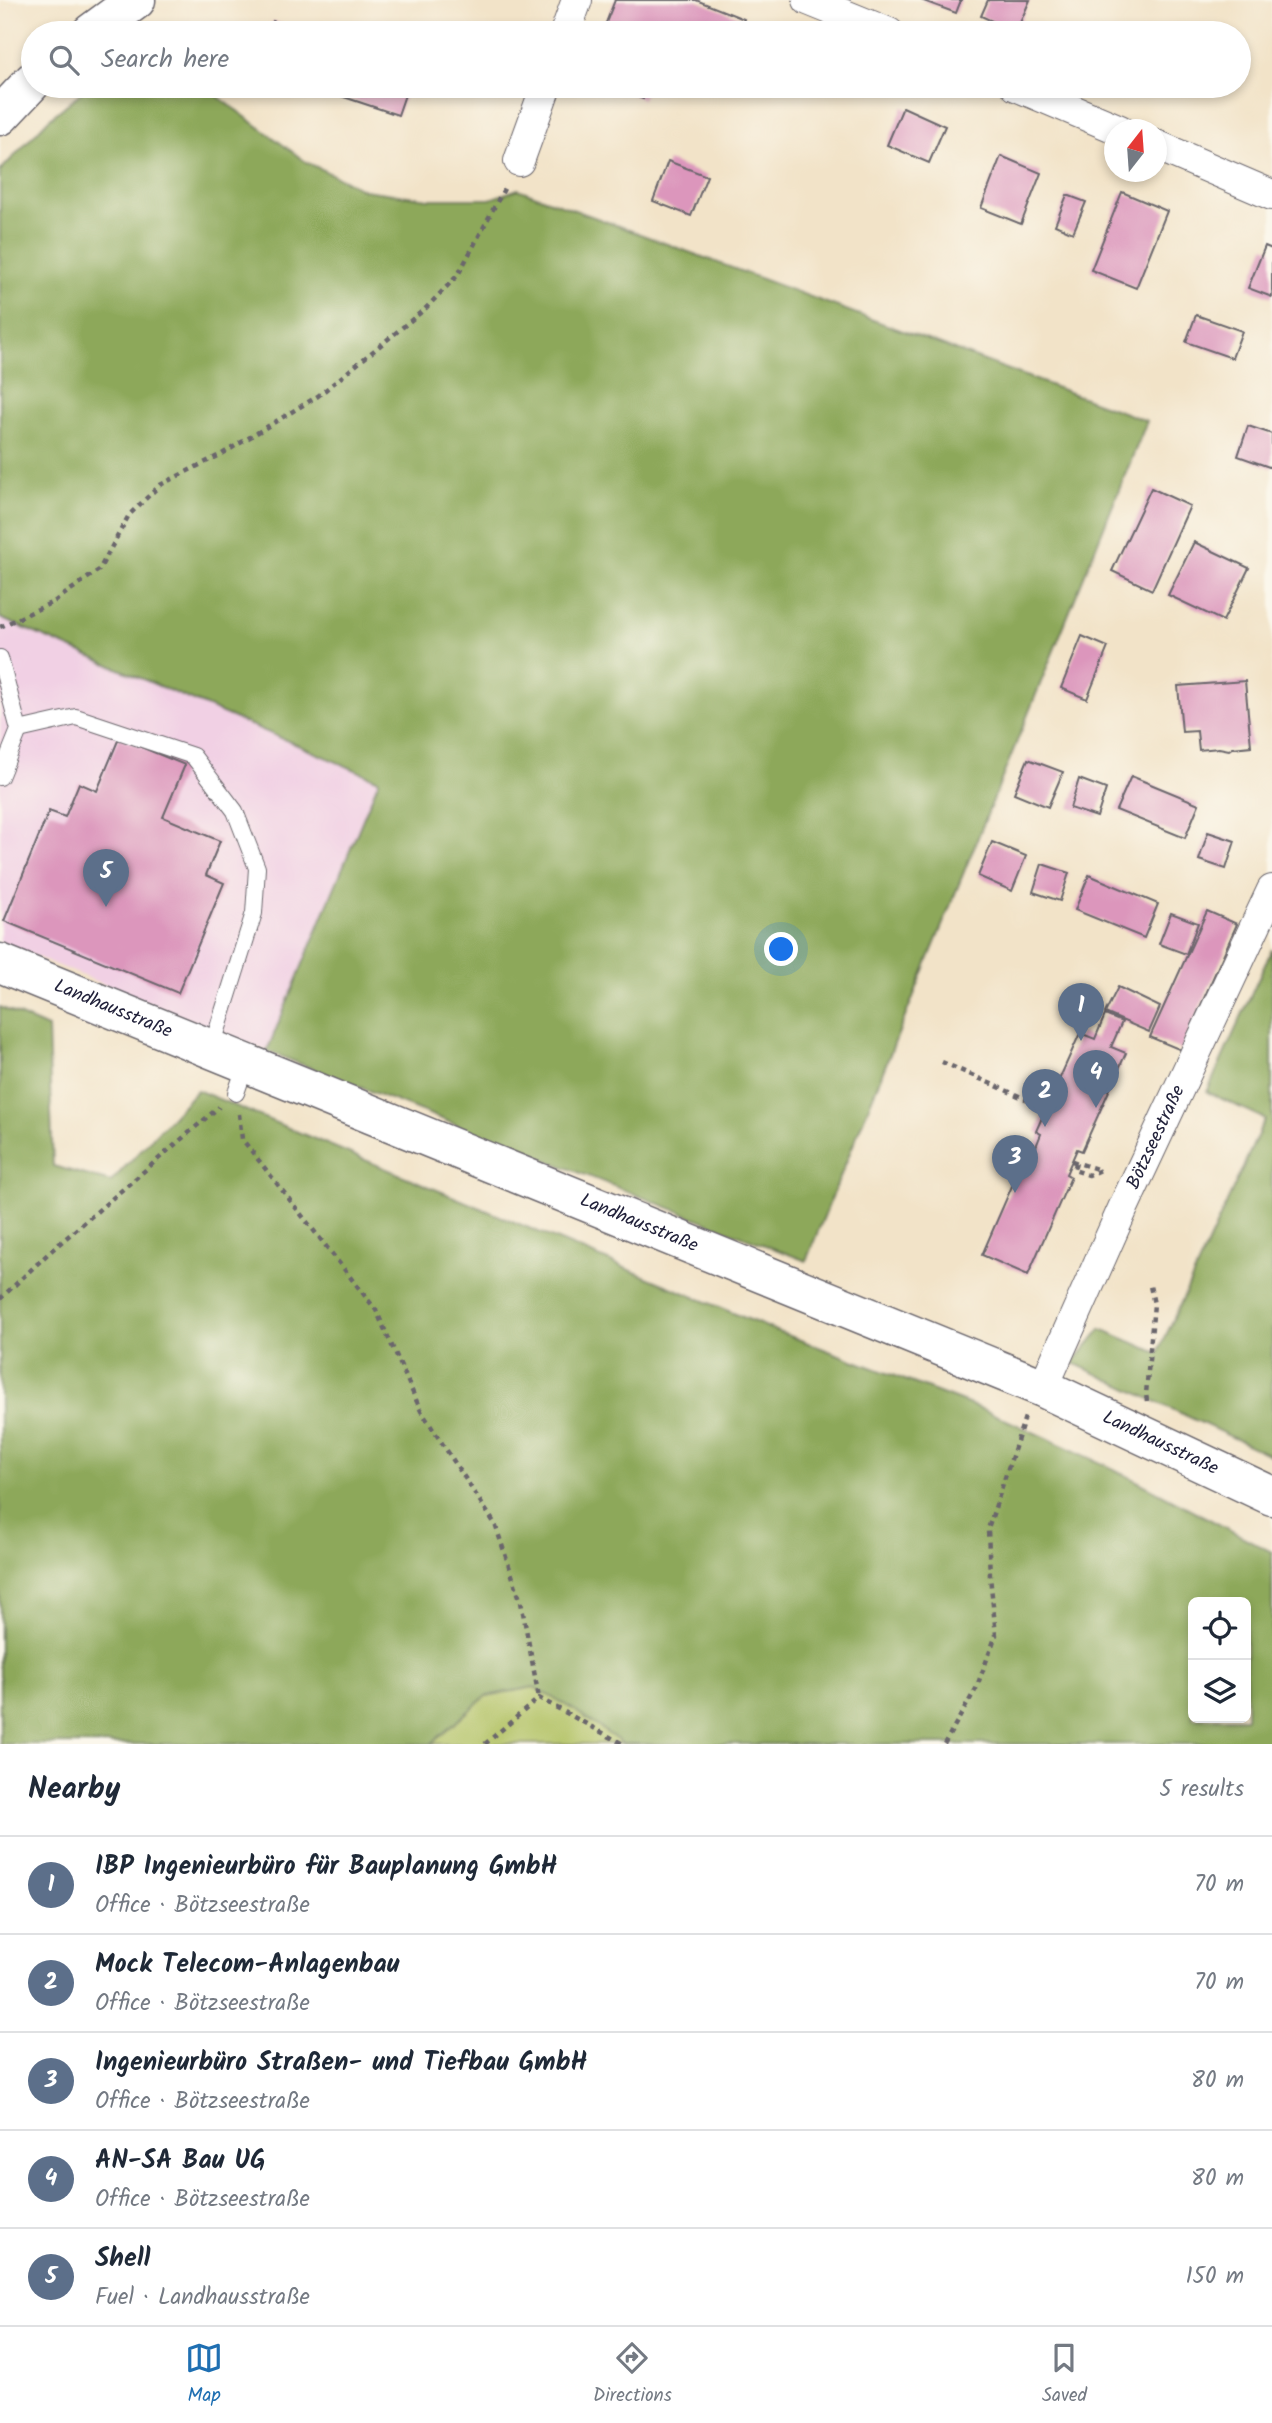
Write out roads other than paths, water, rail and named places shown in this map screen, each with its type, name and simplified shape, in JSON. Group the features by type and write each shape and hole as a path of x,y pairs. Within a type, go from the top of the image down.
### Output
{"street":[{"path":"569,21 577,0"},
{"path":"808,0 860,21"},
{"path":"0,116 21,94"},
{"path":"519,162 542,98"},
{"path":"1044,98 1104,123"},
{"path":"1167,149 1272,195"},
{"name":"Bötzseestraße","path":"1034,1401 1272,890"},
{"name":"Landhausstraße","path":"0,963 211,1049 241,1078 833,1300 1034,1401 1272,1496"}],"lane":[{"path":"0,658 7,707 19,730 0,777"},
{"path":"19,730 76,717 193,755 235,811 257,868 254,914 211,1049"}],"place":[{"name":"Shell","path":"106,907"},
{"name":"IBP Ingenieurbüro für Bauplanung GmbH","path":"1081,1041"},
{"name":"AN-SA Bau UG","path":"1096,1108"},
{"name":"Mock Telecom-Anlagenbau","path":"1045,1127"},
{"name":"Ingenieurbüro Straßen- und Tiefbau GmbH","path":"1015,1193"}]}
